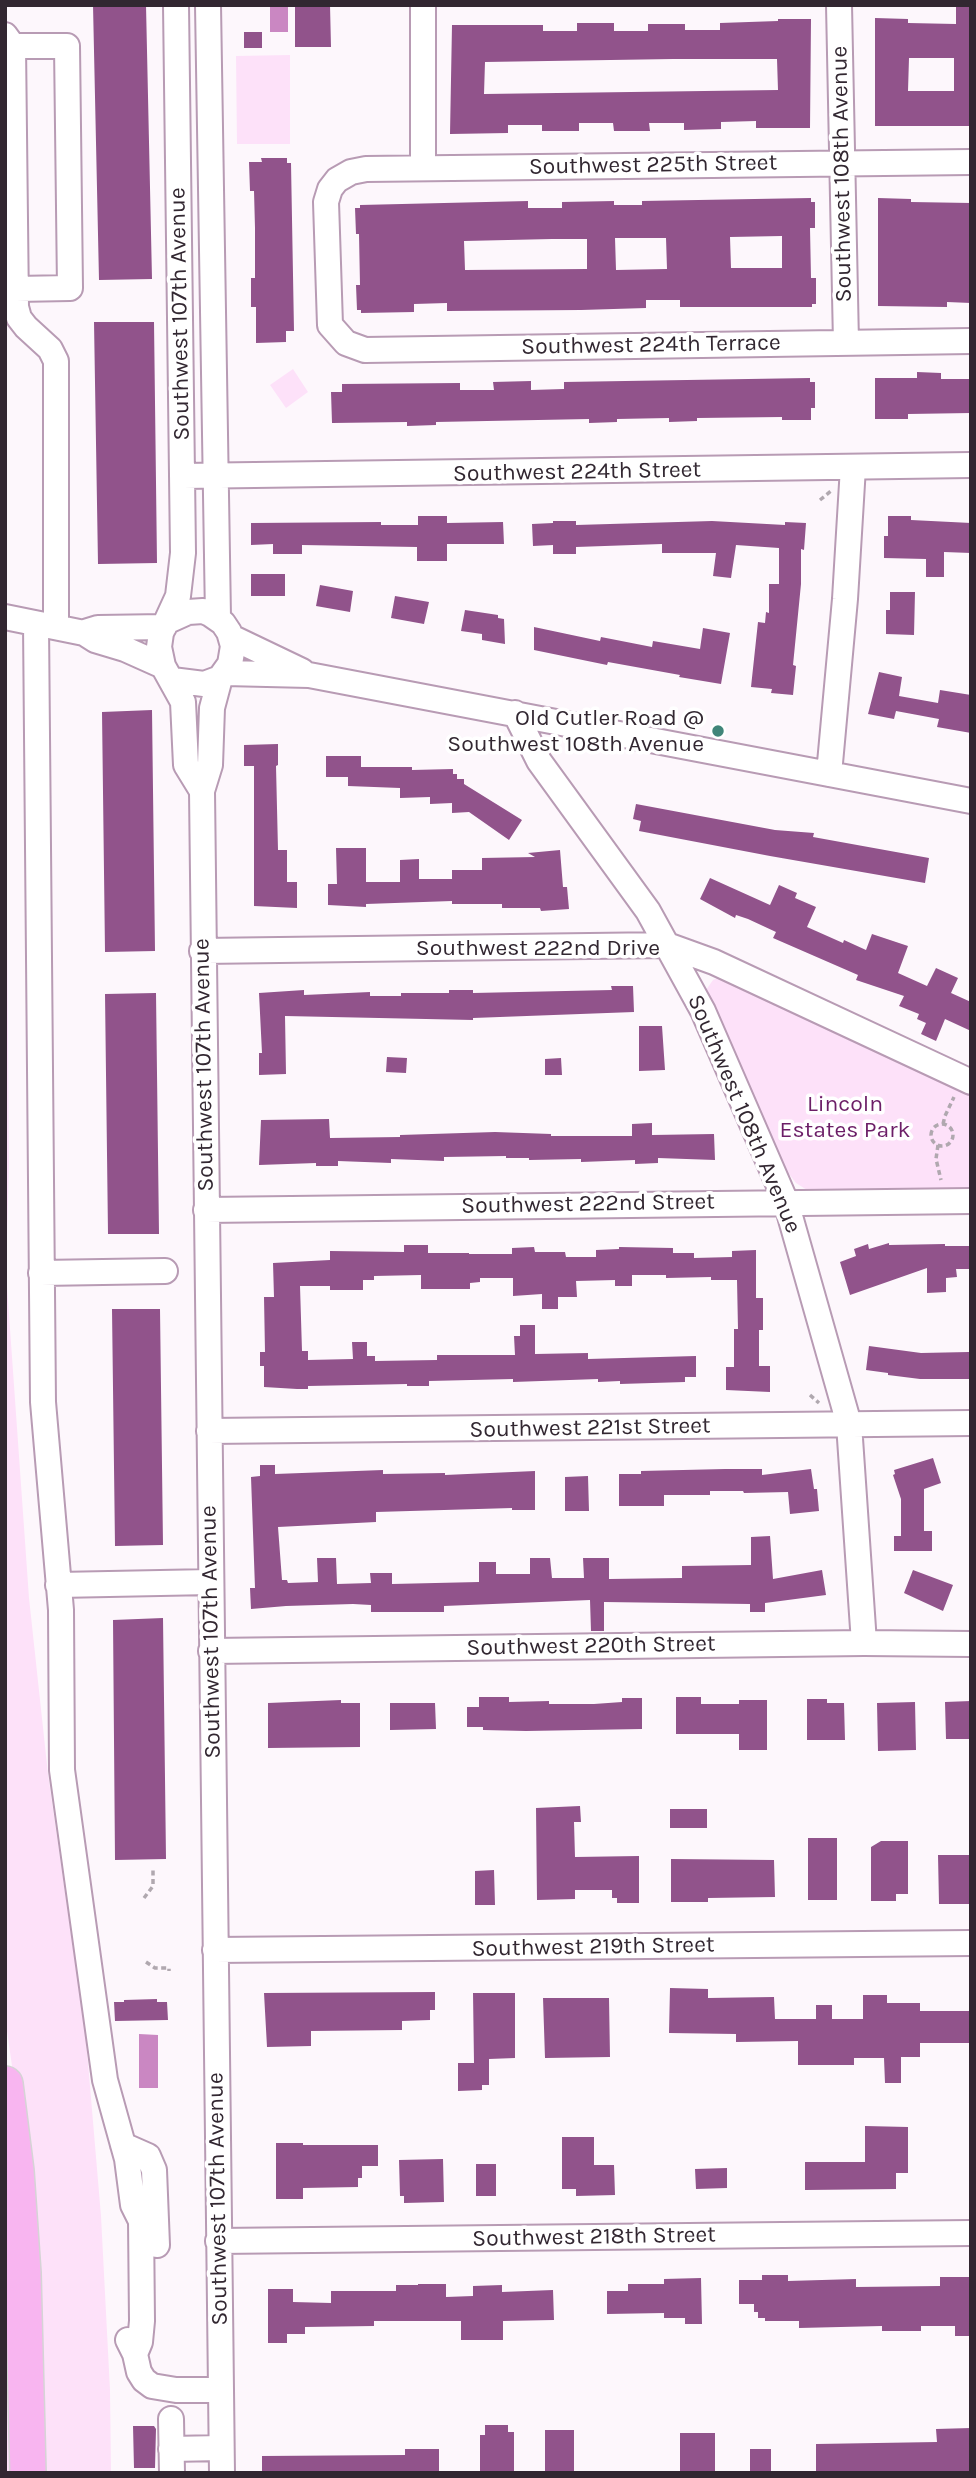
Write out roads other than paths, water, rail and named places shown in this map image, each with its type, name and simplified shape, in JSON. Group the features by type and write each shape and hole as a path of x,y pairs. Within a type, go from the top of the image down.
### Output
{"highway":[{"path":"5,2084 16,2171 23,2273 28,2473"}],"street":[{"name":"Southwest 107th Avenue","path":"166,624 178,596 181,578 183,476 176,5"},
{"name":"Southwest 107th Avenue","path":"208,5 216,476 224,627"},
{"path":"423,5 423,168"},
{"name":"Southwest 108th Avenue","path":"839,5 846,342"},
{"path":"16,289 70,288 67,46 9,41 16,289 19,318 50,349 56,361 46,625 41,1273 44,1426 61,1611 62,1770 105,2080 131,2176 133,2205 141,2221 138,2372 152,2386 176,2390 220,2390"},
{"name":"Southwest 225th Street","path":"337,335 329,318 326,202 330,189 337,180 351,172 366,169 423,168 971,162"},
{"name":"Southwest 224th Terrace","path":"337,335 351,346 365,350 971,341"},
{"name":"Southwest 224th Street","path":"183,476 971,465"},
{"path":"829,774 845,599 853,467"},
{"path":"84,633 98,628 166,624 196,611 203,611 224,627 309,675"},
{"path":"5,617 84,633 95,640 125,649 194,684 204,684 222,676 309,675 971,801"},
{"path":"166,624 159,641 159,653 179,691 185,709 186,765 202,791"},
{"path":"202,791 210,765 212,708 222,676 233,654 224,627"},
{"name":"Southwest 108th Avenue","path":"515,713 539,761 648,911 667,945 703,1011 786,1202 849,1424 864,1643"},
{"name":"Southwest 107th Avenue","path":"202,791 222,2473"},
{"name":"Southwest 222nd Drive","path":"202,951 667,945 714,961 971,1082"},
{"name":"Southwest 222nd Street","path":"206,1210 971,1201"},
{"path":"41,1273 165,1272"},
{"name":"Southwest 221st Street","path":"209,1432 971,1423"},
{"path":"58,1585 211,1582"},
{"name":"Southwest 220th Street","path":"211,1651 971,1644"},
{"name":"Southwest 219th Street","path":"215,1950 971,1943"},
{"path":"123,2145 148,2156 154,2170 156,2187 157,2320 138,2343"},
{"name":"Southwest 218th Street","path":"218,2241 971,2233"},
{"path":"171,2419 171,2461 221,2448"}],"place":[{"name":"Old Cutler Road @ Southwest 108th Avenue","path":"718,731"}],"park label":[{"name":"Lincoln Estates Park","path":"845,1117"}]}
